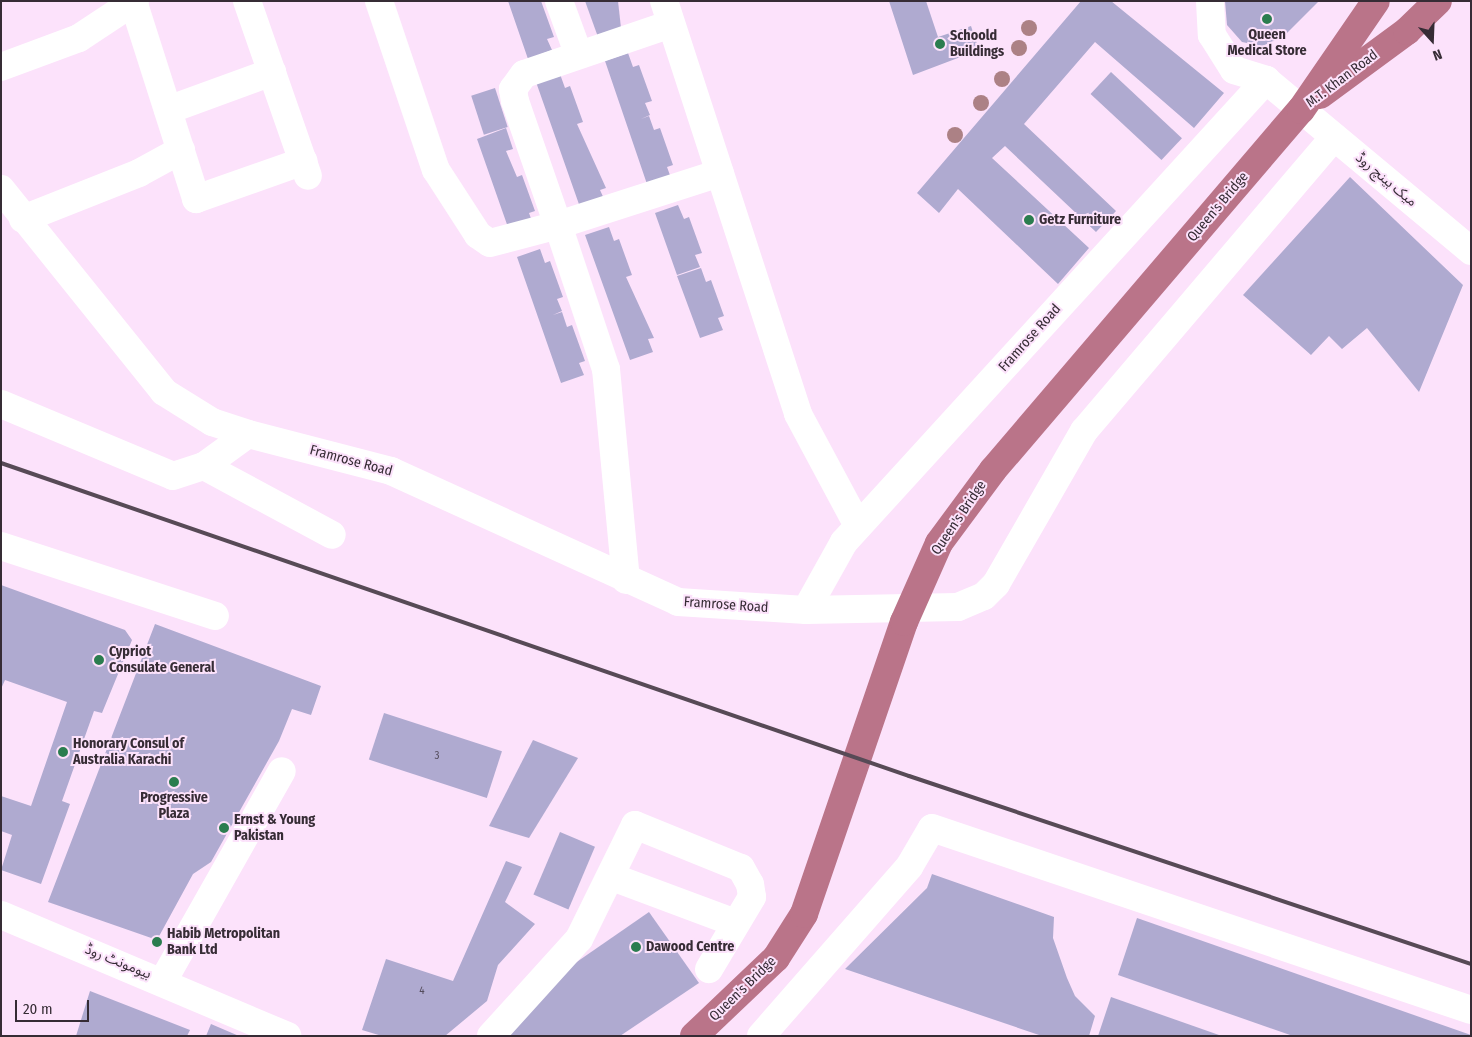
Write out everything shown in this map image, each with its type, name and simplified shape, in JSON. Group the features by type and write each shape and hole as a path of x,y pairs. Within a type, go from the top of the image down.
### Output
{"highway":[{"name":"M.T. Khan Road","path":"1301,110 1376,1"},
{"name":"M.T. Khan Road","path":"1301,110 1407,31 1438,1"},
{"name":"Queen's Bridge","path":"694,1036 776,958 804,914 904,622 939,543 993,470 1301,110"}],"street":[{"path":"1,67 79,38 134,1 196,199 306,168 247,1"},
{"path":"379,1 436,170 478,235 490,244 558,225 720,173"},
{"path":"559,1 578,53"},
{"path":"1210,1 1212,34 1234,70 1266,80"},
{"path":"626,580 606,369 513,89 524,74 578,53 667,13 798,414 858,526"},
{"path":"168,110 272,72"},
{"name":"میک ہینچ روڈ","path":"1266,80 1471,251"},
{"name":"Framrose Road","path":"1,189 23,219 164,392 212,422 248,434 390,471 626,580 678,602 806,610 858,526 1266,80"},
{"path":"806,610 958,607 984,596 996,584 1084,431 1334,137"},
{"path":"23,219 139,173 180,150"},
{"path":"1,404 173,476 204,466 248,434"},
{"path":"204,466 332,535"},
{"path":"1,546 216,616"},
{"path":"163,981 282,772"},
{"path":"491,1036 579,939 612,877 635,825 741,868 752,897 709,969"},
{"path":"761,1036 909,867 932,828 1471,1010"},
{"path":"612,877 736,923"},
{"name":"بیومونٹ روڈ","path":"1,915 163,981 288,1036"}],"building":[{"path":"508,1 541,1 554,37 547,39 552,50 528,59"},
{"path":"585,1 618,1 621,28 598,37"},
{"name":"Schoold Buildings","path":"889,1 926,1 938,37 971,26 979,50 913,75"},
{"path":"1081,1 1111,1 1224,93 1194,128 1095,42 1024,124 1116,211 1096,232 1005,146 992,158 1089,248 1058,284 958,189 939,213 917,193"},
{"path":"1225,1 1319,1 1283,37 1262,46 1242,42 1227,25"},
{"path":"628,53 633,67 639,65 652,101 645,103 650,115 641,119 649,116 654,130 660,128 673,165 667,167 671,178 648,187 605,61"},
{"path":"1111,72 1182,138 1161,160 1091,94"},
{"path":"560,74 565,88 570,86 583,122 577,124 606,188 600,190 605,201 581,210 536,82"},
{"path":"495,88 508,127 484,135 471,96"},
{"path":"506,128 513,149 506,151 517,177 522,175 535,211 529,213 533,224 510,233 477,139"},
{"path":"1350,177 1463,285 1419,392 1367,328 1342,349 1329,336 1311,355 1243,295"},
{"path":"678,205 684,219 689,217 702,253 695,255 700,267 677,275 655,213"},
{"path":"609,227 614,241 619,239 632,275 626,277 654,338 648,339 653,352 630,360 585,235"},
{"path":"540,249 545,263 550,261 563,297 557,299 562,311 553,315 562,312 567,327 572,325 585,361 579,363 584,375 561,383 517,257"},
{"path":"701,268 706,282 711,280 724,316 718,318 723,330 700,338 677,276"},
{"path":"1,585 125,630 132,640 102,713 94,711 62,801 70,804 41,884 1,870 12,835 1,831 1,796 31,806 67,702 5,680 1,689"},
{"name":"Progressive Plaza","path":"155,624 321,686 311,715 292,709 279,741 211,862 193,874 157,940 48,902"},
{"path":"384,713 502,751 487,798 369,760"},
{"path":"533,740 578,758 529,838 489,826"},
{"path":"560,832 595,847 568,909 533,895"},
{"path":"506,861 522,867 505,902 535,924 498,965 487,1001 445,1036 382,1036 362,1030 386,959 453,981"},
{"path":"932,874 1054,917 1053,938 1067,978 1075,996 1095,1016 1089,1036 1042,1036 845,969 927,888"},
{"name":"Dawood Centre","path":"649,912 699,983 620,1036 494,1036 487,1024"},
{"path":"1137,918 1471,1036 1293,1036 1118,975"},
{"path":"90,991 190,1030 187,1036 76,1036"},
{"path":"1111,997 1219,1035 1219,1036 1098,1036"},
{"path":"211,1024 239,1036 206,1036"}],"railway":[{"path":"1,463 909,776 1471,964"}],"place":[{"name":"Queen Medical Store","path":"1267,19"},
{"name":"Schoold Buildings","path":"940,44"},
{"name":"Getz Furniture","path":"1029,220"},
{"name":"Cypriot Consulate General","path":"99,660"},
{"name":"Honorary Consul of Australia Karachi","path":"63,752"},
{"name":"Progressive Plaza","path":"174,782"},
{"name":"Ernst & Young Pakistan","path":"224,828"},
{"name":"Habib Metropolitan Bank Ltd","path":"157,942"},
{"name":"Dawood Centre","path":"636,947"}]}
